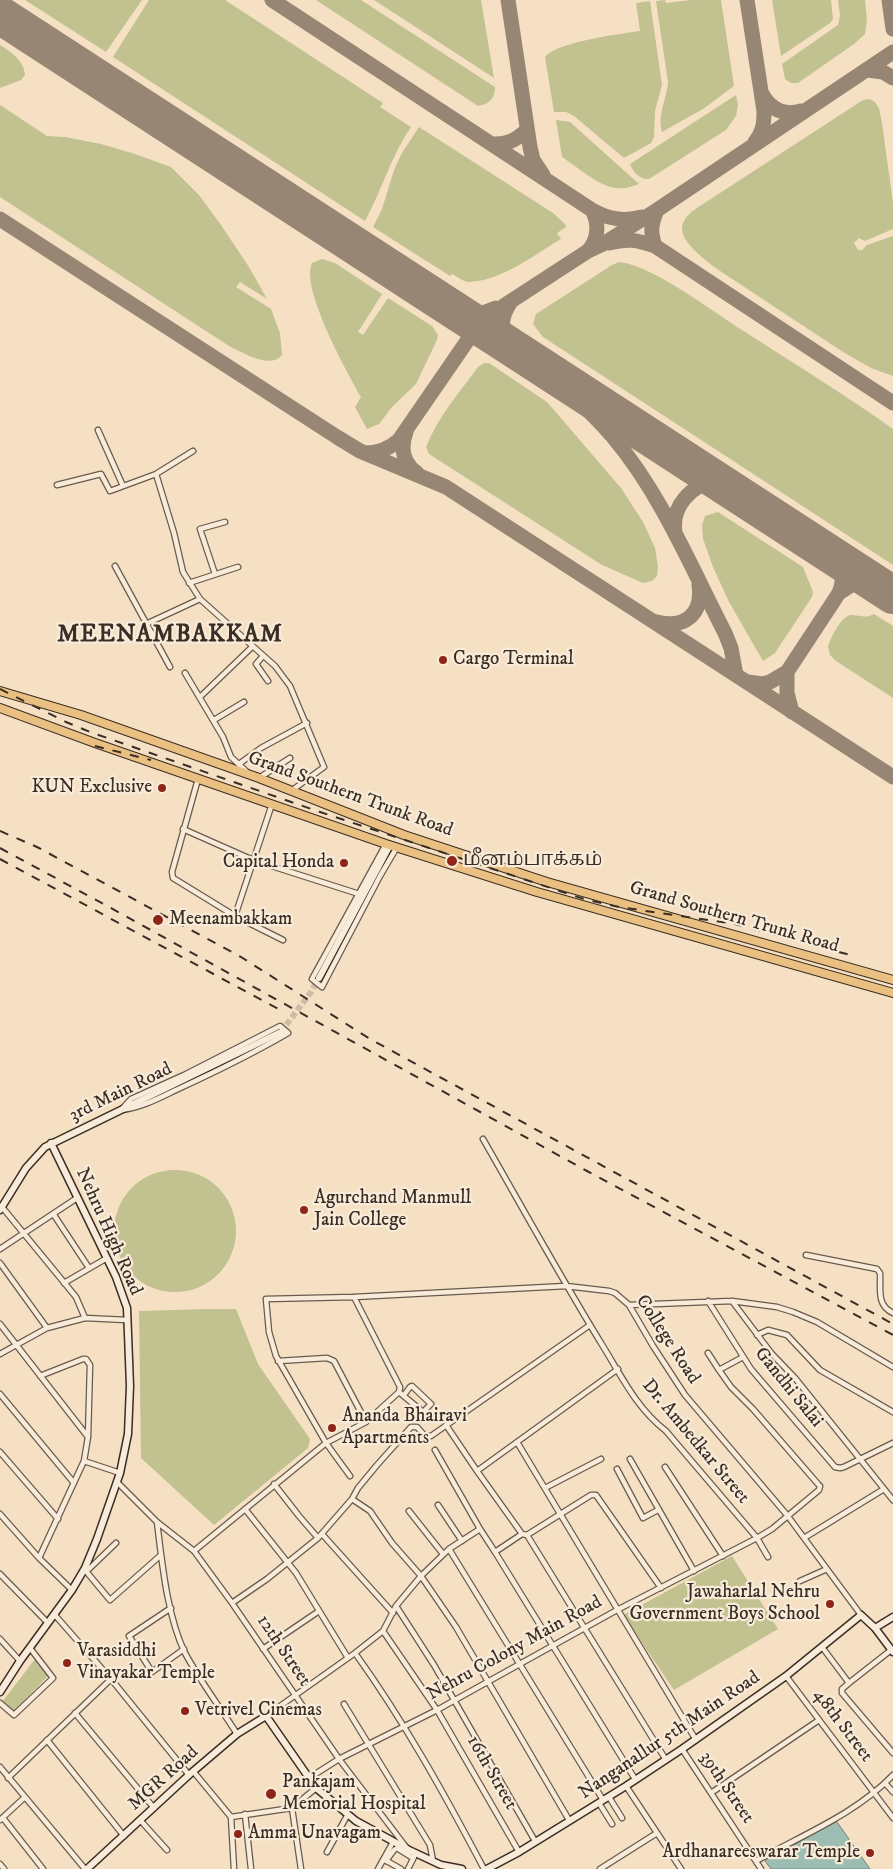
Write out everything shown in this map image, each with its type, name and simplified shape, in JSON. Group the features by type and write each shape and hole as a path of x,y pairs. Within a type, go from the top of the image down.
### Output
{"main road":[{"name":"Grand Southern Trunk Road","path":"0,691 81,715 259,778 404,835 548,882 893,980"},
{"name":"Grand Southern Trunk Road","path":"0,708 198,779 391,845 591,908 893,993"}],"street":[{"path":"98,430 123,486"},
{"path":"57,485 101,474 110,491 156,474 193,452"},
{"path":"156,474 174,533 183,572 189,583 200,599 275,666 290,686 307,723 324,767 291,791"},
{"path":"215,574 200,529 225,522"},
{"path":"114,566 170,667"},
{"path":"189,583 238,567"},
{"path":"146,624 200,599"},
{"path":"200,697 252,647"},
{"path":"263,656 256,664 268,681"},
{"path":"186,673 214,720 232,757 250,775"},
{"path":"214,720 244,702"},
{"path":"239,764 261,748 307,723"},
{"path":"259,778 290,758"},
{"path":"198,779 172,872 173,878 235,916 283,940"},
{"path":"235,916 272,804"},
{"path":"183,829 253,860 359,894"},
{"path":"391,845 380,876 322,987 312,979 359,894 391,845"},
{"path":"319,978 391,845"},
{"path":"280,1026 288,1034 234,1063 135,1109 121,1110 130,1099 184,1075 280,1026"},
{"name":"3rd Main Road","path":"1,1209 26,1168 36,1155 51,1143 281,1032"},
{"name":"Dr. Ambedkar Street","path":"483,1139 566,1286 618,1369 635,1400 651,1420 666,1431 757,1538 768,1557"},
{"name":"Nehru High Road","path":"0,1692 85,1569 98,1539 120,1473 128,1434 130,1386 127,1308 107,1258 51,1143"},
{"path":"0,1249 77,1198"},
{"path":"1,1209 64,1283 79,1303 85,1318"},
{"path":"54,1215 89,1268"},
{"path":"806,1255 877,1269 880,1273 881,1302 885,1308 893,1313"},
{"path":"64,1283 107,1258"},
{"path":"0,1263 47,1328"},
{"name":"College Road","path":"278,1361 269,1332 266,1299 354,1297 566,1286 615,1293 629,1305 685,1395 787,1515 861,1615 875,1628 892,1651"},
{"path":"194,1551 326,1443 366,1422 402,1394 410,1387 412,1386 431,1404 423,1412 402,1394 354,1297"},
{"name":"Gandhi Salai","path":"708,1301 743,1357 835,1466 840,1468 860,1460"},
{"path":"629,1305 732,1301 777,1307 816,1322 893,1367"},
{"name":"Gandhi Salai","path":"732,1301 757,1335 893,1500"},
{"path":"0,1354 47,1328 85,1318 127,1320"},
{"path":"0,1324 88,1437"},
{"path":"232,1603 320,1536 352,1499 358,1488 411,1427 417,1427 428,1437 590,1325"},
{"path":"757,1335 768,1330 787,1336 820,1370 893,1412"},
{"path":"708,1352 719,1370 743,1357"},
{"path":"39,1558 84,1461 88,1437 89,1362 82,1359 40,1376"},
{"path":"350,1476 326,1443 278,1361 331,1359 336,1364 366,1422"},
{"path":"477,1471 618,1369"},
{"name":"Nehru Colony Main Road","path":"309,1778 339,1759 437,1710 617,1610 757,1538 772,1529 819,1490 820,1486 753,1409 731,1387 719,1370"},
{"path":"0,1394 74,1483"},
{"path":"446,1425 477,1471 525,1535 586,1628 666,1760"},
{"path":"517,1442 696,1740"},
{"path":"860,1460 893,1443"},
{"path":"434,1450 480,1529 636,1779"},
{"path":"0,1452 58,1519"},
{"path":"545,1488 600,1459"},
{"path":"630,1459 694,1571"},
{"path":"84,1461 120,1473"},
{"path":"665,1467 723,1556"},
{"path":"617,1469 643,1518 658,1510"},
{"name":"12th Street","path":"117,1482 156,1522 194,1551 339,1759 408,1850"},
{"path":"274,1484 393,1613"},
{"path":"804,1538 884,1489"},
{"path":"495,1552 591,1495 598,1496 661,1588"},
{"path":"352,1499 370,1511 402,1556 421,1576 456,1627 569,1820"},
{"path":"438,1505 462,1540"},
{"path":"245,1508 288,1562 348,1658"},
{"path":"409,1511 443,1554"},
{"path":"0,1514 39,1558 72,1590"},
{"path":"156,1522 176,1632 184,1649 237,1734"},
{"path":"414,1855 356,1821 316,1788 266,1716 383,1631 396,1606 421,1576 449,1549 480,1529"},
{"path":"116,1543 89,1568 85,1569 110,1600 161,1555"},
{"path":"449,1549 605,1801 622,1818"},
{"path":"800,1580 827,1569"},
{"path":"0,1574 48,1623"},
{"path":"396,1606 454,1700 535,1841"},
{"path":"171,1608 129,1636 152,1672 184,1649"},
{"path":"263,1649 319,1611"},
{"path":"54,1614 112,1679 191,1773 231,1816 234,1869"},
{"name":"Nanganallur 5th Main Road","path":"485,1869 519,1852 569,1820 605,1801 696,1740 786,1676 861,1615"},
{"path":"875,1628 893,1617"},
{"name":"16th Street","path":"383,1631 437,1710 519,1852"},
{"path":"0,1639 20,1661"},
{"path":"822,1646 849,1683"},
{"path":"0,1703 14,1715 53,1678 30,1648"},
{"path":"892,1651 849,1683 842,1689 842,1693 893,1753"},
{"path":"355,1653 403,1727 485,1869"},
{"name":"48th Street","path":"786,1676 893,1818"},
{"path":"8,1778 112,1679"},
{"path":"344,1704 430,1845 433,1861"},
{"path":"75,1713 154,1808"},
{"name":"MGR Road","path":"87,1869 191,1773 237,1734 266,1716"},
{"path":"711,1793 819,1720"},
{"path":"47,1740 124,1836"},
{"name":"39th Street","path":"682,1749 761,1869"},
{"path":"0,1767 87,1869"},
{"path":"756,1861 836,1818 874,1793 893,1774"},
{"path":"885,1783 893,1792"},
{"path":"626,1786 681,1869"},
{"path":"231,1816 292,1808 316,1788"},
{"path":"25,1797 1,1819 43,1869"},
{"path":"605,1801 612,1824"},
{"path":"292,1808 301,1869"},
{"path":"245,1814 251,1869"},
{"path":"327,1852 348,1814"},
{"path":"140,1820 167,1850"},
{"path":"600,1869 657,1833"},
{"path":"385,1861 393,1842"},
{"path":"378,1869 397,1848 433,1861 441,1867 462,1869"},
{"path":"408,1869 414,1855"},
{"path":"385,1861 400,1869"},
{"path":"0,1864 4,1869"}],"shaded area":[{"path":"25,0 142,0 106,52"},
{"path":"149,0 225,0 383,103 380,107 411,127 398,150 365,221 113,57"},
{"path":"316,0 361,0 495,87 493,98 485,104 478,106"},
{"path":"374,0 481,0 494,78"},
{"path":"665,0 666,3 690,0 721,0 734,86 703,109 662,132 661,113 668,82 656,1"},
{"path":"772,0 831,0 833,19 830,23 781,56"},
{"path":"838,0 865,0 867,20 865,34 854,44 798,83 791,83 785,79 782,64 838,25 840,16"},
{"path":"650,1 662,85 655,111 654,137 651,143 624,158 574,116 566,112 554,112 545,57 551,52 575,43 640,31 636,3"},
{"path":"0,45 20,61 25,75 21,80 0,88"},
{"path":"736,95 738,105 736,116 726,130 649,179 640,177 635,173 630,164"},
{"path":"869,99 875,102 879,108 882,123 893,203 893,229 865,241 859,238 854,243 858,250 862,250 867,245 893,236 893,376 871,368 843,352 717,269 693,249 684,236 682,229 684,220 695,209 863,100"},
{"path":"0,105 47,136 65,137 101,144 171,167 199,195 249,267 267,299 240,282 236,287 271,309 280,333 282,355 270,361 263,360 229,346 0,197"},
{"path":"556,120 570,122 639,184 625,188 610,187 562,157"},
{"path":"419,127 553,213 566,227 557,233 561,239 506,272 494,277 467,282 452,274 450,276 373,227 382,209 394,170 402,153"},
{"path":"322,259 335,263 382,294 358,332 363,335 388,298 432,326 438,335 416,384 392,407 379,424 367,429 355,407 361,397 327,330 313,291 310,275 312,263"},
{"path":"619,262 648,271 682,290 893,429 893,565 543,337 533,324 536,314"},
{"path":"484,363 489,363 547,402 621,488 643,522 655,548 658,567 657,576 652,581 643,583 602,565 429,454 426,447 449,406 478,367"},
{"path":"718,512 803,567 813,592 812,597 775,653 763,661 729,602 703,539 702,525 705,516"},
{"path":"874,614 893,626 893,698 836,661 830,655 828,647 836,628 847,616 865,617"},
{"path":"175,1170 198,1174 218,1188 232,1208 236,1231 232,1254 218,1274 198,1288 175,1292 152,1288 132,1274 118,1254 114,1231 118,1208 132,1188 152,1174"},
{"path":"236,1309 258,1364 310,1439 308,1448 214,1525 141,1458 139,1311"},
{"path":"732,1556 778,1629 674,1690 623,1615"},
{"path":"35,1659 48,1676 14,1711 3,1701"}],"water":[{"path":"837,1822 870,1869 771,1869 765,1861"}],"taxiway":[{"path":"272,0 592,210 616,219 642,217"},
{"path":"508,0 530,147 533,160 543,175"},
{"path":"747,0 764,111 760,135 755,142"},
{"path":"889,0 893,29"},
{"path":"365,453 383,450 399,440 474,331 505,305 588,251 603,244 657,210 893,52"},
{"path":"867,70 883,72 893,78"},
{"path":"762,94 774,108 789,113 801,111"},
{"path":"492,144 502,144 511,141 527,130"},
{"path":"588,251 592,246 597,231 596,220 592,210"},
{"path":"655,246 652,228 657,210"},
{"path":"0,219 360,451 446,487 893,777"},
{"path":"609,243 632,240 655,246 893,403"},
{"path":"510,303 504,316 503,327 506,337 514,348"},
{"path":"457,311 480,314 496,308"},
{"path":"468,340 477,335 495,336"},
{"path":"536,363 576,398 604,427 646,482 661,507 725,633 731,648 736,675"},
{"path":"406,432 403,444 404,455 409,465 417,473"},
{"path":"675,533 676,514 685,498 699,487 717,480"},
{"path":"748,682 762,684 770,682 787,672 839,593 842,575 837,557"},
{"path":"839,593 856,582 870,579"},
{"path":"657,622 676,623 690,617 698,604 699,585"},
{"path":"787,672 787,693 792,712"}],"runway":[{"path":"0,15 893,595"}],"tunnel":[{"path":"281,1032 311,992 319,978"}],"railway":[{"path":"0,689 90,732 320,812 584,899 619,907 735,924 854,956"},
{"path":"95,746 151,760"},
{"path":"0,831 37,847 241,957 370,1039 893,1324"},
{"path":"0,848 587,1171 893,1335"},
{"path":"0,859 284,1012"}],"place":[{"name":"Cargo Terminal","path":"443,660"},
{"name":"KUN Exclusive","path":"162,788"},
{"name":"மீனம்பாக்கம்","path":"452,861"},
{"name":"Capital Honda","path":"344,863"},
{"name":"Meenambakkam","path":"158,920"},
{"name":"Agurchand Manmull Jain College","path":"304,1210"},
{"name":"Ananda Bhairavi Apartments","path":"332,1428"},
{"name":"Jawaharlal Nehru Government Boys School","path":"830,1604"},
{"name":"Varasiddhi Vinayakar Temple","path":"67,1663"},
{"name":"Vetrivel Cinemas","path":"185,1711"},
{"name":"Pankajam Memorial Hospital","path":"271,1794"},
{"name":"Amma Unavagam","path":"238,1834"},
{"name":"Ardhanareeswarar Temple","path":"870,1853"}],"district":[{"name":"MEENAMBAKKAM","path":"170,636"}]}
